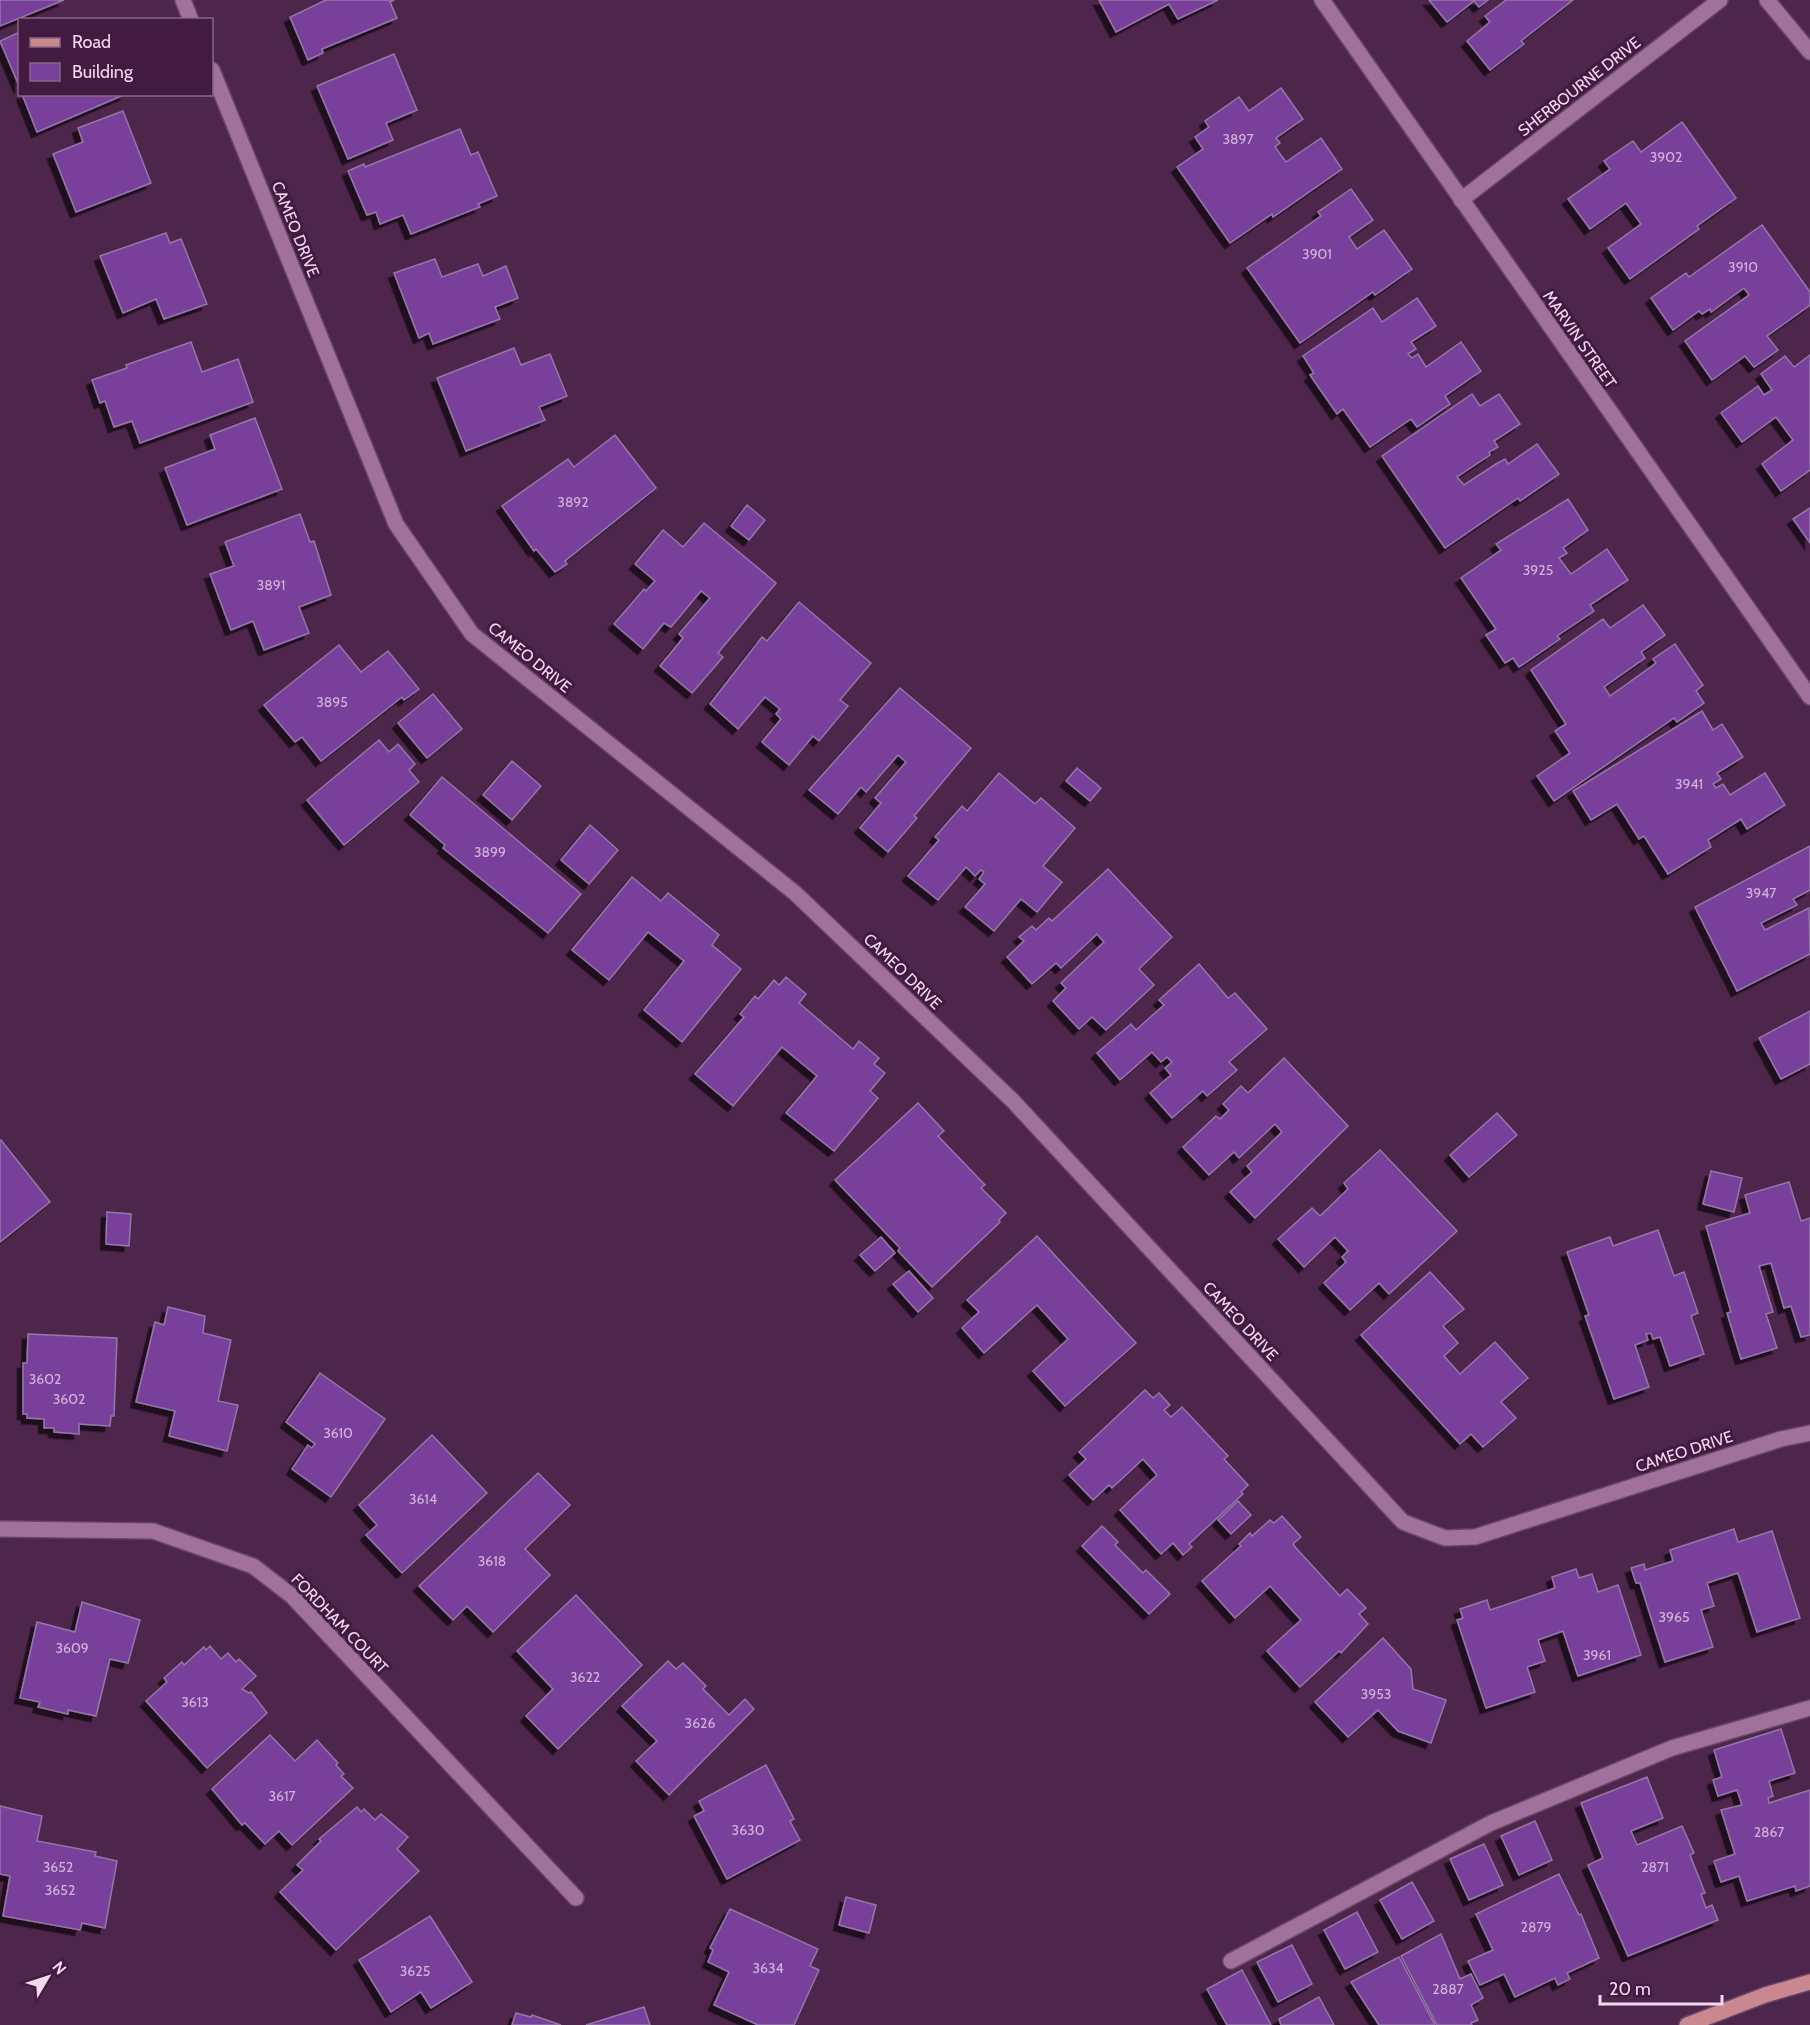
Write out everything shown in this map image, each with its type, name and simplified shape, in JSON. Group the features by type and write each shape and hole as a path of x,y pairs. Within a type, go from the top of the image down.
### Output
{"main road":[{"path":"1687,2025 1765,1995 1810,1982"}],"street":[{"path":"183,0 190,18"},
{"name":"MARVIN STREET","path":"1322,0 1810,697"},
{"name":"SHERBOURNE DRIVE","path":"1461,200 1720,0"},
{"path":"1767,0 1810,52"},
{"name":"CAMEO DRIVE","path":"213,72 396,524 472,634 795,893 1004,1093 1403,1522 1445,1538 1474,1537 1781,1438 1810,1433"},
{"name":"FORDHAM COURT","path":"0,1529 153,1530 254,1566 292,1596 576,1898"},
{"path":"1231,1961 1491,1822 1672,1748 1810,1708"}],"building":[{"path":"0,0 64,0 18,18 0,26"},
{"path":"326,0 394,0 390,2 397,18 322,49 323,53 308,60 290,17"},
{"path":"1099,0 1218,0 1178,19 1169,4 1116,32"},
{"path":"1429,0 1488,0 1479,7 1474,1 1447,22"},
{"path":"1506,0 1573,0 1521,41 1524,44 1490,70 1467,41 1490,22 1485,16"},
{"path":"18,33 18,83 0,41"},
{"path":"394,54 417,110 386,123 393,140 348,159 317,86"},
{"path":"1281,88 1303,119 1276,138 1280,143 1275,147 1286,162 1321,138 1342,169 1273,217 1272,214 1230,243 1177,167 1203,149 1195,137 1209,127 1205,121 1239,97 1249,111"},
{"path":"23,96 121,96 37,132"},
{"path":"123,111 151,183 76,212 53,154 83,142 78,128"},
{"path":"1682,122 1736,198 1697,226 1699,229 1630,279 1608,248 1641,224 1626,203 1590,229 1568,199 1610,169 1604,161 1633,141 1641,152"},
{"path":"460,129 471,155 478,152 497,196 478,204 480,207 411,234 403,215 380,224 376,212 367,215 348,171 364,164 365,167"},
{"path":"1351,189 1373,220 1349,237 1357,249 1384,230 1412,269 1375,295 1373,292 1300,343 1247,268 1321,216 1318,212"},
{"path":"1762,225 1810,292 1810,305 1767,336 1778,350 1754,367 1745,356 1712,380 1685,341 1749,295 1744,288 1711,312 1710,309 1702,314 1699,311 1673,330 1651,298 1686,273 1689,277"},
{"path":"166,233 170,243 181,239 207,304 164,319 156,299 123,313 100,256"},
{"path":"435,259 442,277 478,264 483,276 506,266 518,298 495,307 500,319 433,344 429,333 419,338 394,273"},
{"path":"1417,298 1436,326 1411,342 1416,349 1408,354 1412,358 1418,354 1426,367 1461,342 1481,371 1445,396 1450,404 1417,427 1411,419 1370,447 1343,409 1337,414 1310,375 1314,373 1303,356 1373,308 1382,322"},
{"path":"191,342 202,372 238,359 253,402 140,443 132,421 114,427 105,401 100,403 92,380 127,368 126,365"},
{"path":"514,348 521,365 550,354 567,396 539,407 545,420 466,451 437,378"},
{"path":"1810,355 1810,470 1781,491 1762,464 1793,440 1776,417 1742,442 1721,413 1758,386 1764,395 1772,390 1761,374 1785,356 1794,367"},
{"path":"1472,394 1480,406 1499,394 1520,424 1494,441 1498,447 1489,452 1490,455 1457,477 1464,485 1505,459 1508,464 1537,444 1559,474 1520,501 1518,498 1445,548 1382,456"},
{"path":"255,418 282,489 187,525 165,468 215,449 210,435"},
{"path":"615,435 656,488 565,561 567,564 555,572 536,549 534,551 502,506 568,459 574,467"},
{"path":"1568,499 1588,530 1563,548 1567,553 1559,558 1571,574 1607,549 1628,580 1590,605 1594,611 1557,636 1560,639 1519,667 1513,658 1505,663 1486,635 1496,629 1461,578 1501,550 1496,544"},
{"path":"747,505 765,520 749,540 731,526"},
{"path":"1810,508 1810,543 1793,519"},
{"path":"300,514 310,542 314,541 331,595 299,607 309,633 264,650 253,621 231,630 210,574 234,566 225,542"},
{"path":"704,523 776,583 718,653 723,657 692,693 660,666 683,638 679,634 710,598 701,591 671,627 664,623 643,649 614,624 644,589 646,591 655,581 635,564 663,530 683,547"},
{"path":"799,602 871,663 840,700 848,706 819,741 813,736 789,765 762,742 781,719 776,714 780,709 765,697 738,729 710,704 762,637 767,641"},
{"path":"1643,605 1665,635 1641,652 1645,658 1604,687 1610,696 1656,663 1653,659 1675,644 1703,685 1696,691 1704,703 1677,722 1674,718 1554,801 1537,776 1570,753 1555,731 1566,724 1531,670 1603,619 1610,628"},
{"path":"339,645 361,672 388,651 419,689 404,700 402,697 321,761 302,737 295,742 264,705"},
{"path":"900,688 971,748 914,816 917,818 888,852 860,828 881,803 875,798 906,762 898,755 866,792 861,787 838,814 809,790"},
{"path":"433,694 462,729 427,758 398,723"},
{"path":"1702,711 1713,730 1722,724 1743,757 1717,773 1721,779 1713,784 1716,788 1723,784 1730,795 1765,773 1785,805 1747,829 1741,819 1708,840 1711,847 1668,874 1644,836 1639,839 1617,804 1591,820 1573,791"},
{"path":"379,740 389,752 398,744 415,764 409,770 419,782 344,845 307,800"},
{"path":"512,761 541,786 512,820 483,795"},
{"path":"1077,768 1101,788 1090,801 1066,781"},
{"path":"999,773 1035,804 1041,798 1075,828 1043,866 1062,882 1037,912 1021,899 994,931 965,907 985,884 979,879 984,872 981,870 975,876 966,867 938,900 908,876 939,840 935,837 962,806 967,811"},
{"path":"442,777 581,894 548,933 443,848 445,845 410,815"},
{"path":"590,825 618,850 589,884 561,860"},
{"path":"1810,846 1810,890 1793,899 1797,905 1761,923 1765,930 1809,908 1810,954 1737,991 1695,907"},
{"path":"1108,869 1172,937 1139,969 1154,985 1106,1030 1092,1017 1079,1029 1053,1001 1066,988 1061,983 1104,942 1097,934 1061,968 1056,963 1032,984 1007,957 1024,941 1019,937 1032,926 1036,930 1049,918 1052,921"},
{"path":"632,877 661,901 668,893 719,935 712,945 741,969 682,1042 644,1010 684,961 648,932 609,980 572,950"},
{"path":"1199,964 1228,998 1235,993 1267,1029 1229,1062 1237,1070 1207,1096 1203,1091 1172,1118 1150,1093 1171,1075 1165,1068 1172,1062 1167,1057 1161,1062 1152,1052 1120,1080 1097,1053 1131,1024 1136,1030 1164,1005 1159,1000"},
{"path":"786,977 806,994 799,1003 853,1049 859,1041 879,1058 874,1064 885,1073 870,1091 878,1098 834,1151 786,1113 817,1076 782,1047 733,1106 695,1074 744,1017 740,1014 755,996 758,999 774,980 779,985"},
{"path":"1810,1011 1810,1064 1781,1079 1759,1038"},
{"path":"1284,1058 1348,1126 1255,1218 1230,1192 1252,1172 1247,1166 1282,1132 1275,1124 1239,1158 1234,1152 1209,1175 1183,1147 1216,1116 1220,1119 1229,1110 1223,1104 1241,1086 1248,1093"},
{"path":"918,1103 944,1131 938,1136 985,1185 981,1188 1006,1213 999,1220 1000,1222 932,1287 898,1251 900,1248 835,1180"},
{"path":"1497,1113 1517,1135 1469,1177 1450,1155"},
{"path":"0,1141 50,1202 0,1242"},
{"path":"1380,1150 1457,1231 1389,1294 1379,1283 1350,1310 1324,1283 1346,1262 1342,1257 1348,1251 1335,1237 1304,1267 1278,1239 1312,1208 1320,1216 1348,1189 1344,1183"},
{"path":"1711,1171 1742,1178 1734,1212 1703,1204"},
{"path":"1789,1182 1801,1221 1810,1218 1810,1335 1801,1337 1791,1306 1784,1308 1771,1263 1759,1266 1773,1312 1766,1314 1777,1348 1741,1359 1727,1313 1731,1312 1706,1226 1750,1213 1745,1195"},
{"path":"107,1212 131,1214 129,1246 106,1244"},
{"path":"1658,1230 1674,1276 1684,1272 1698,1313 1691,1316 1704,1354 1670,1366 1660,1337 1653,1339 1651,1333 1646,1334 1648,1340 1635,1345 1649,1387 1614,1399 1585,1316 1589,1315 1567,1252 1610,1237 1613,1246"},
{"path":"1037,1236 1136,1343 1065,1406 1033,1371 1068,1339 1037,1305 984,1353 962,1328 979,1312 967,1300"},
{"path":"881,1237 895,1253 875,1271 860,1255"},
{"path":"909,1271 933,1298 918,1312 893,1284"},
{"path":"1430,1272 1464,1309 1443,1326 1458,1343 1444,1356 1460,1374 1495,1342 1528,1378 1501,1402 1516,1418 1483,1447 1471,1434 1460,1444 1361,1335"},
{"path":"168,1307 205,1316 203,1333 231,1340 218,1401 238,1405 227,1451 169,1436 175,1411 136,1402 155,1322 164,1325"},
{"path":"28,1334 117,1338 114,1416 111,1416 110,1426 79,1424 79,1434 54,1432 54,1428 44,1428 44,1419 27,1418 27,1414 23,1414 23,1363 27,1363"},
{"path":"320,1373 385,1419 331,1497 292,1469 308,1445 312,1448 315,1444 286,1422"},
{"path":"1145,1390 1153,1398 1159,1393 1170,1405 1164,1410 1171,1417 1182,1407 1228,1456 1224,1459 1248,1485 1241,1492 1243,1494 1189,1544 1192,1547 1183,1555 1173,1543 1161,1554 1120,1510 1157,1475 1143,1459 1112,1488 1109,1485 1093,1500 1069,1475 1086,1459 1079,1452"},
{"path":"432,1435 487,1493 402,1573 366,1535 377,1525 359,1505"},
{"path":"538,1473 570,1505 525,1549 550,1575 493,1632 467,1606 453,1620 419,1586"},
{"path":"1238,1501 1251,1515 1231,1534 1218,1520"},
{"path":"1282,1516 1301,1537 1293,1544 1296,1548 1340,1596 1347,1589 1366,1608 1359,1614 1368,1624 1341,1653 1339,1651 1300,1687 1267,1651 1301,1620 1270,1586 1235,1618 1202,1581 1241,1546 1239,1544 1250,1533 1252,1536 1270,1520 1274,1523"},
{"path":"1102,1526 1118,1542 1115,1545 1143,1573 1146,1570 1170,1594 1149,1614 1082,1546"},
{"path":"1734,1529 1738,1542 1772,1531 1800,1618 1757,1632 1738,1573 1707,1583 1714,1606 1701,1610 1713,1647 1665,1662 1640,1583 1636,1583 1631,1568 1644,1564 1645,1570 1673,1561 1670,1550"},
{"path":"1576,1569 1579,1578 1592,1574 1598,1592 1618,1585 1641,1655 1578,1676 1563,1631 1538,1640 1545,1661 1527,1667 1535,1692 1486,1708 1457,1620 1463,1618 1460,1609 1487,1600 1490,1610 1555,1588 1552,1577"},
{"path":"576,1595 642,1665 558,1749 526,1716 553,1689 517,1651"},
{"path":"82,1602 140,1620 128,1663 110,1659 96,1716 68,1710 68,1714 38,1707 40,1702 20,1698 37,1622 75,1632"},
{"path":"1383,1638 1411,1669 1413,1689 1446,1700 1431,1743 1398,1731 1378,1710 1348,1737 1315,1702"},
{"path":"210,1646 221,1659 228,1653 236,1662 239,1659 256,1676 242,1689 251,1692 267,1713 207,1768 146,1701 167,1682 164,1678 182,1662 184,1665 204,1647 206,1650"},
{"path":"668,1661 676,1669 683,1663 706,1686 703,1689 729,1715 745,1699 754,1709 669,1795 636,1761 657,1741 622,1706"},
{"path":"1781,1729 1795,1773 1769,1781 1773,1796 1768,1798 1769,1803 1810,1790 1810,1886 1796,1891 1795,1886 1747,1901 1739,1876 1721,1882 1714,1861 1735,1854 1721,1810 1742,1805 1737,1790 1718,1796 1713,1780 1722,1777 1714,1750"},
{"path":"270,1735 295,1761 317,1740 338,1763 336,1765 344,1774 341,1776 353,1788 292,1845 279,1831 265,1844 245,1823 242,1825 212,1789"},
{"path":"766,1765 794,1819 790,1821 800,1840 727,1879 694,1816 704,1811 699,1801"},
{"path":"1647,1777 1663,1818 1631,1831 1637,1845 1682,1826 1694,1853 1690,1855 1705,1893 1701,1894 1706,1908 1712,1905 1718,1920 1628,1956 1588,1865 1603,1858 1581,1803"},
{"path":"0,1806 42,1816 37,1841 96,1852 95,1856 117,1861 105,1928 82,1923 80,1930 3,1916 10,1876 0,1874"},
{"path":"357,1807 361,1812 364,1809 375,1820 381,1814 408,1837 397,1849 419,1871 336,1950 280,1892 303,1870 297,1865 321,1841 319,1839"},
{"path":"1535,1821 1552,1860 1519,1875 1501,1836"},
{"path":"1484,1844 1503,1885 1469,1900 1450,1859"},
{"path":"1559,1874 1579,1915 1581,1914 1599,1958 1567,1973 1570,1979 1558,1985 1555,1978 1515,1997 1504,1974 1480,1985 1468,1961 1493,1950 1476,1914"},
{"path":"1412,1882 1434,1921 1402,1939 1380,1900"},
{"path":"846,1897 876,1905 869,1933 839,1925"},
{"path":"730,1909 818,1949 810,1966 819,1970 794,2025 758,2025 714,2005 729,1972 708,1962 713,1950 710,1948"},
{"path":"1357,1912 1378,1952 1345,1969 1324,1930"},
{"path":"430,1916 472,1982 431,2008 421,1992 391,2012 359,1960"},
{"path":"1441,1934 1460,1979 1471,1974 1483,1998 1471,2005 1478,2020 1471,2023 1472,2025 1437,2025 1401,1956"},
{"path":"1292,1945 1312,1984 1278,2002 1257,1962"},
{"path":"1399,1957 1435,2025 1379,2025 1351,1982"},
{"path":"1242,1970 1271,2025 1227,2025 1207,1989"},
{"path":"1319,1997 1334,2025 1281,2025 1279,2019"},
{"path":"644,2007 650,2025 586,2025"},
{"path":"516,2013 531,2017 532,2015 561,2025 512,2025"}]}
